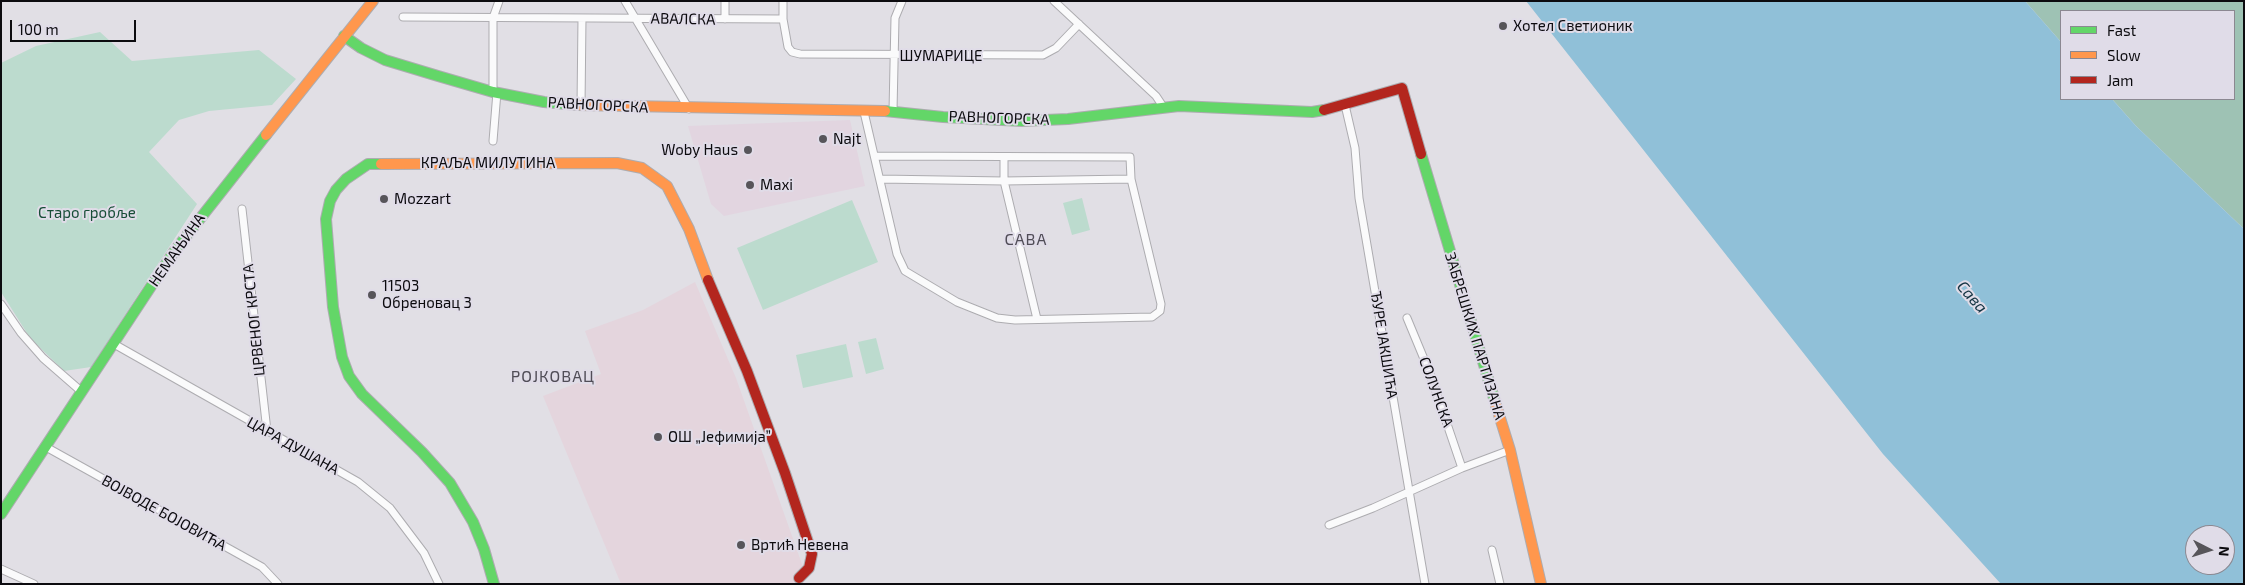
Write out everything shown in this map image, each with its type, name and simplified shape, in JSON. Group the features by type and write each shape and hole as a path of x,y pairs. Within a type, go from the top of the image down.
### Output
{"street":[{"name":"НЕМАЊИНА","path":"1,514 173,253 206,207 373,1"},
{"path":"493,142 495,92 493,18 499,1"},
{"path":"625,1 689,109"},
{"path":"725,1 725,19"},
{"path":"783,1 783,19"},
{"path":"893,111 895,18 902,1"},
{"path":"1054,1 1156,96 1164,108"},
{"name":"АВАЛСКА","path":"403,17 783,19"},
{"path":"581,106 582,18"},
{"name":"ШУМАРИЦЕ","path":"783,19 786,38 792,52 800,54 894,56 1043,55 1056,48 1079,24"},
{"name":"РАВНОГОРСКА","path":"344,36 361,48 386,60 495,92 544,102 581,106 893,111 943,117 1022,122 1196,106 1312,112 1345,105 1400,88 1404,89"},
{"name":"ЗАБРЕШКИХ ПАРТИЗАНА","path":"1404,89 1425,170 1510,450 1541,584"},
{"name":"ЂУРЕ ЈАКШИЋА","path":"1345,105 1356,158 1359,198 1425,584"},
{"path":"864,112 899,262 905,271 957,302 989,316 1014,320 1152,317 1160,310 1161,304 1131,179 1130,157 875,156"},
{"path":"1004,158 1004,182 1037,319"},
{"name":"КРАЉА МИЛУТИНА","path":"494,584 484,549 473,522 450,483 440,470 362,394 349,376 342,357 333,307 326,219 330,200 336,190 346,179 368,164 617,163 642,168 667,186 689,229 785,472 812,554 810,568 798,578"},
{"path":"880,179 1004,182 1131,179"},
{"name":"ЦРВЕНОГ КРСТА","path":"242,209 267,431"},
{"path":"2,307 42,358 82,392"},
{"name":"СОЛУНСКА","path":"1407,318 1429,371 1462,468"},
{"name":"ЦАРА ДУШАНА","path":"114,344 358,482 390,508 424,553 440,584"},
{"name":"ВОЈВОДЕ БОЈОВИЋА","path":"46,447 262,567 278,584"},
{"path":"1329,525 1462,468 1510,450"},
{"path":"1492,550 1500,584"},
{"path":"1,569 34,584"}],"shaded area":[{"path":"850,120 865,186 724,216 711,204 688,126"},
{"name":"ОШ „Јефимија”","path":"695,282 736,378 803,567 800,581 794,584 621,584 543,396 601,374 585,331 643,310"}],"green space":[{"path":"2025,1 2244,1 2244,229 2136,126 2113,100 2235,100 2235,10 2060,10 2060,41"},
{"name":"Старо гробље","path":"100,32 132,61 259,50 296,79 272,105 209,111 179,120 149,152 197,204 91,367 64,371 30,338 1,292 1,63 36,46"},
{"path":"1082,198 1090,230 1072,235 1063,203"},
{"path":"852,200 878,262 763,310 737,248"},
{"path":"876,338 884,369 866,374 858,342"},
{"path":"846,344 853,377 803,388 796,355"}],"water":[{"name":"Сава","path":"1526,1 2025,1 2060,41 2060,100 2113,100 2136,126 2244,229 2244,584 2001,584 1883,454"}],"traffic: fast":[{"path":"344,36 361,48 385,60 438,76 493,92 544,102 578,105"},
{"path":"885,111 943,117 1022,121 1068,119 1179,106 1312,112 1324,110"},
{"path":"1,514 173,253 266,135"},
{"path":"1421,154 1496,405"},
{"path":"381,164 368,164 346,179 336,190 330,201 326,219 333,307 342,357 349,376 362,394 422,452 450,483 473,522 484,549 494,584"}],"traffic: slow":[{"path":"266,135 373,1"},
{"path":"578,105 885,111"},
{"path":"381,164 617,163 642,168 667,186 689,229 708,280"},
{"path":"1496,405 1510,450 1541,584"}],"traffic: jam":[{"path":"1324,110 1402,88 1421,154"},
{"path":"708,280 747,371 785,473 812,554 809,568 799,578"}],"place":[{"name":"Хотел Светионик","path":"1503,26"},
{"name":"Najt","path":"823,139"},
{"name":"Woby Haus","path":"748,150"},
{"name":"Maxi","path":"750,185"},
{"name":"Mozzart","path":"384,199"},
{"name":"11503 Обреновац 3","path":"372,295"},
{"name":"ОШ „Јефимија”","path":"658,437"},
{"name":"Вртић Невена","path":"741,545"}],"district":[{"name":"САВА","path":"1026,240"},
{"name":"РОЈКОВАЦ","path":"553,377"}]}
